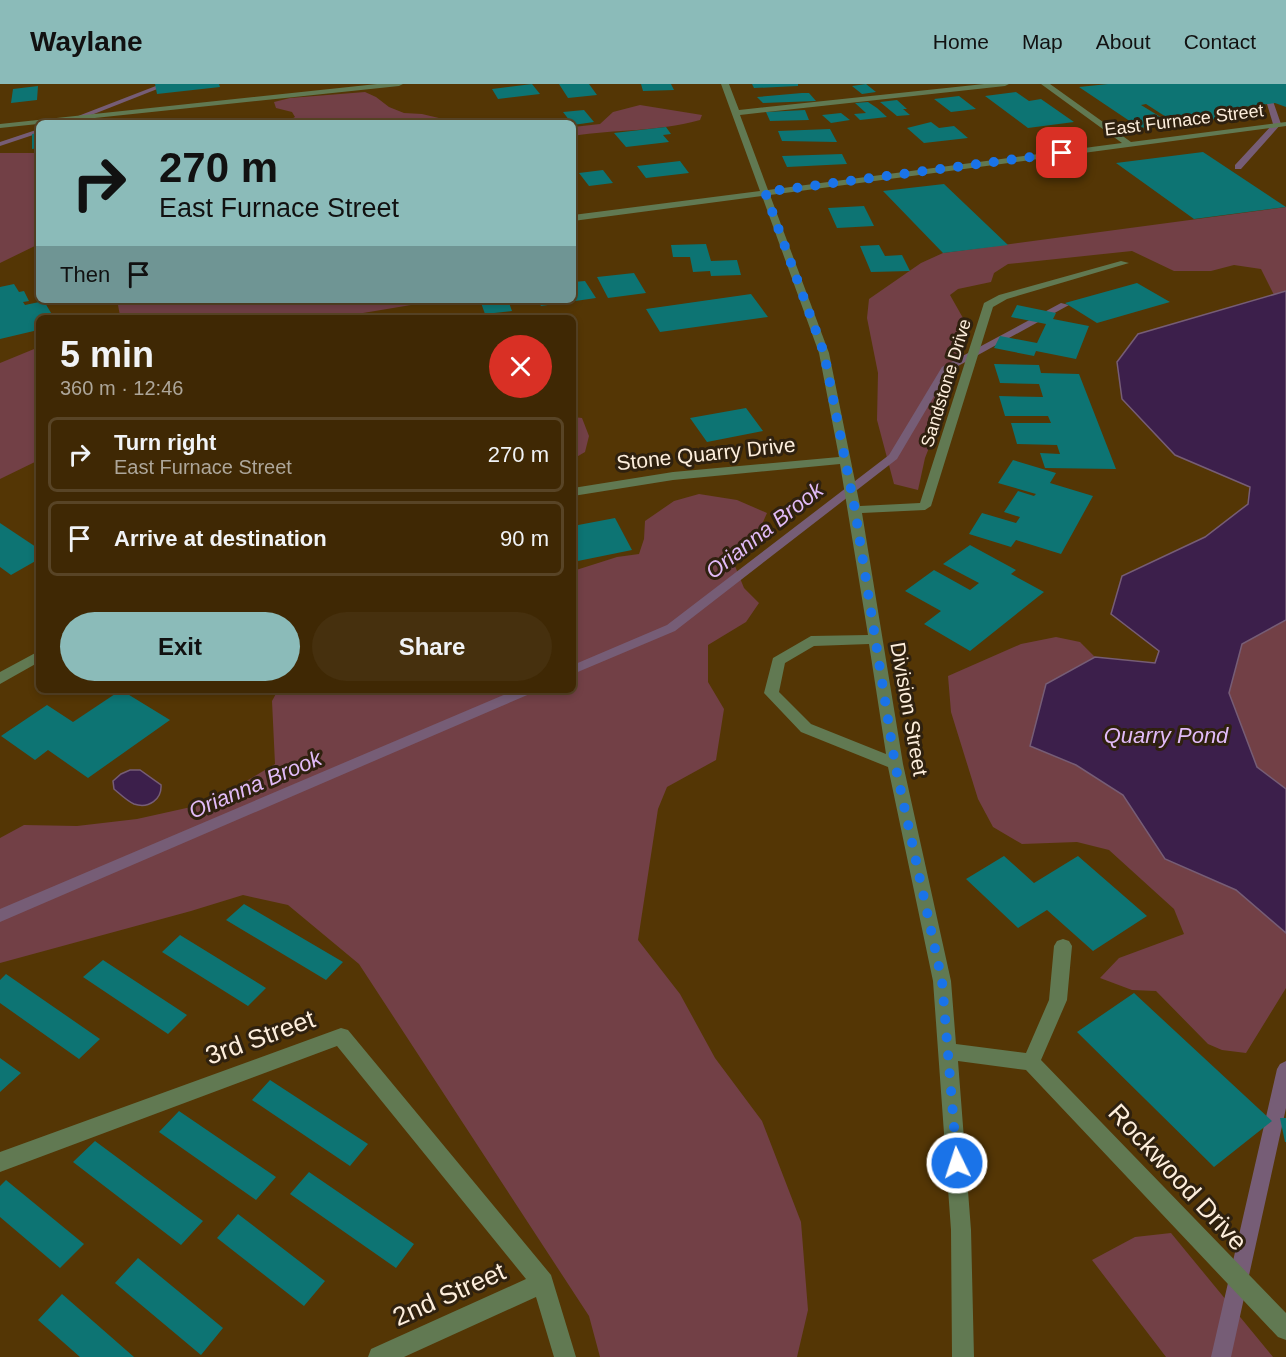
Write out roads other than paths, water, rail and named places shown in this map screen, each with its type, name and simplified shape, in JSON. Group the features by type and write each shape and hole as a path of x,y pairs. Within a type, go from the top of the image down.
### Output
{"street":[{"path":"56,120 399,84"},
{"name":"Division Street","path":"725,84 824,353 855,510 895,764 942,981 962,1230 963,1357"},
{"path":"736,113 1005,84"},
{"path":"1045,84 1129,144"},
{"path":"276,86 280,96"},
{"path":"0,126 36,122"},
{"name":"East Furnace Street","path":"576,218 1286,124"},
{"name":"Sandstone Drive","path":"855,510 925,506 988,305 1003,297 1124,263"},
{"name":"Stone Quarry Drive","path":"576,492 673,476 844,460"},
{"path":"875,639 811,641 778,662 771,693 806,728 895,764"},
{"path":"0,679 36,658"},
{"path":"948,1051 1031,1062 1058,1000 1063,946"},
{"name":"3rd Street","path":"0,1162 341,1036 543,1283"},
{"name":"Rockwood Drive","path":"1031,1062 1286,1329"},
{"path":"543,1283 565,1357"},
{"name":"2nd Street","path":"379,1357 543,1283"}],"water":[{"name":"Quarry Pond","path":"1286,291 1286,620 1242,644 1229,693 1257,767 1286,789 1286,933 1236,890 1165,859 1123,795 1076,765 1030,746 1046,684 1095,657 1155,663 1159,651 1111,614 1122,576 1205,537 1248,504 1250,487 1175,455 1122,399 1117,362 1138,334"},
{"path":"130,770 140,770 161,785 159,795 154,802 145,805 134,804 114,789 113,781"}],"waterway":[{"path":"72,120 167,84"},
{"name":"Orianna Brook","path":"1238,167 1277,124 1264,84"},
{"path":"0,144 36,132"},
{"name":"Orianna Brook","path":"576,669 671,628 893,457 945,369 1064,305"},
{"name":"Orianna Brook","path":"0,916 520,693"},
{"path":"1221,1357 1286,1069"}]}
